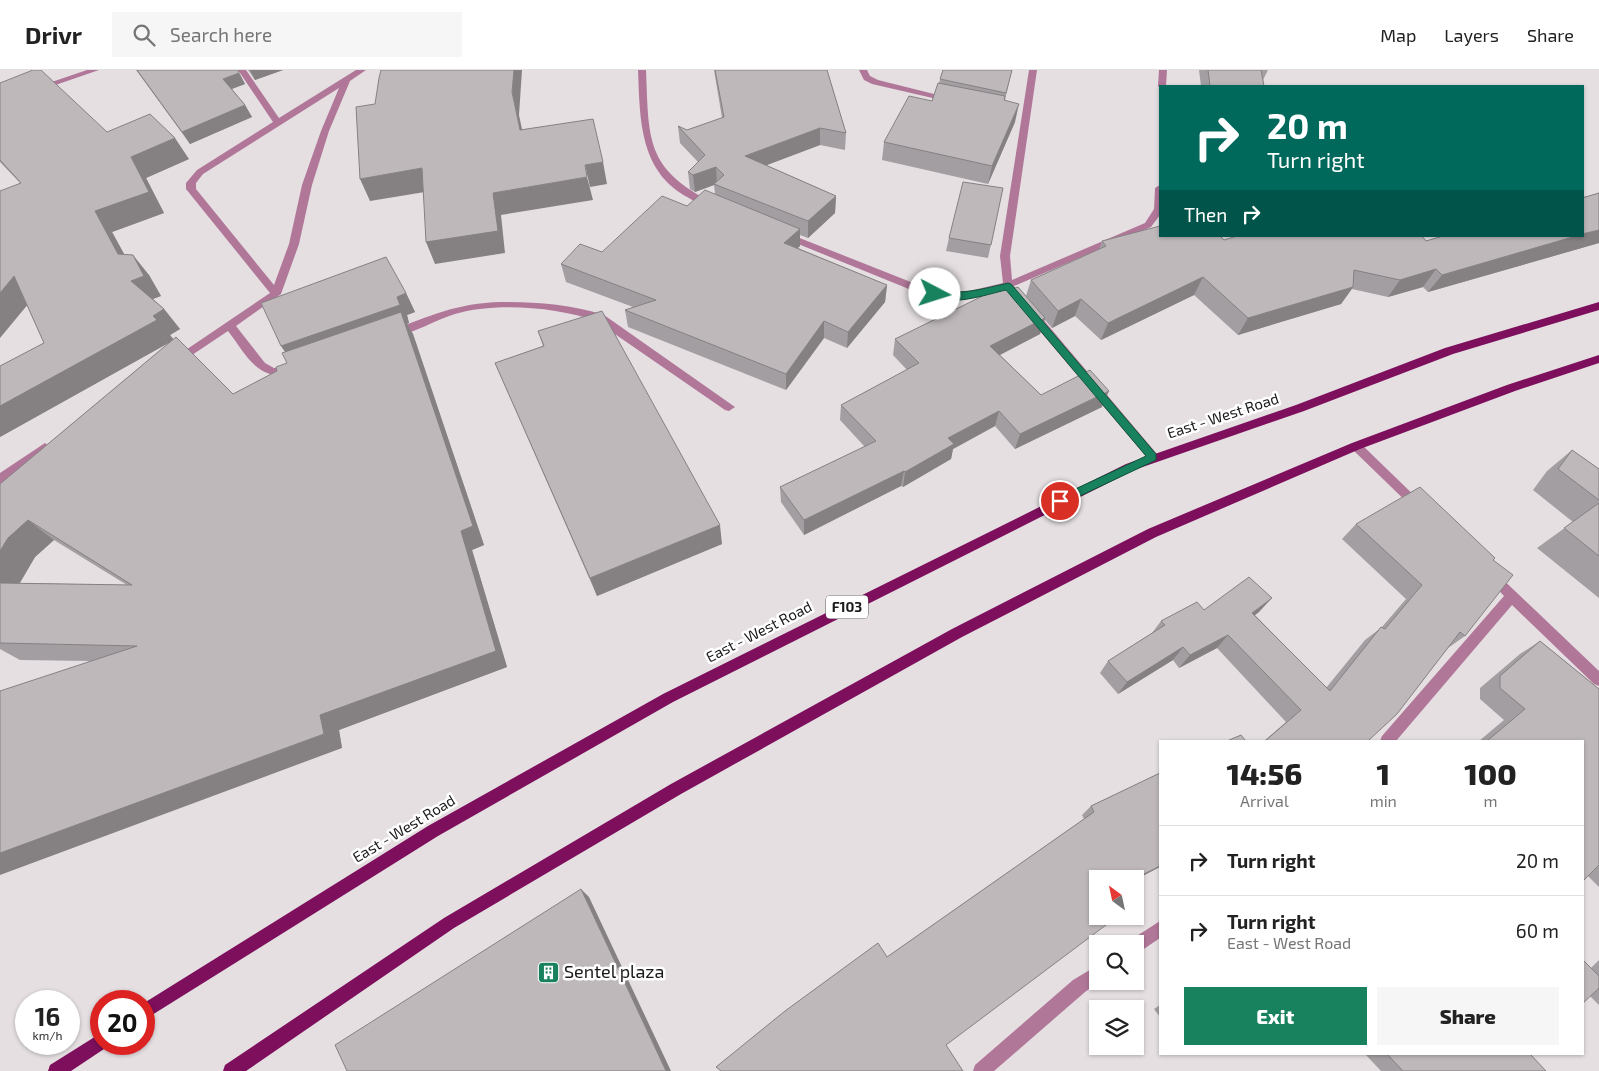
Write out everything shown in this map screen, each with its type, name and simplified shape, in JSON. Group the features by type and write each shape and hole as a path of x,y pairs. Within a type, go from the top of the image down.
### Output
{"main road":[{"name":"East - West Road","path":"155,1005 433,831 668,698 1130,466 1300,408 1449,351 1599,306"},
{"path":"231,1071 449,922 676,789 957,632 1152,533 1356,446 1511,388 1599,358"},
{"path":"56,1071 90,1048"}],"street":[{"path":"28,91 95,70"},
{"path":"242,70 277,122"},
{"path":"276,294 192,189 191,183 200,172 362,70"},
{"path":"642,70 645,128 648,147 657,165 688,196 720,210"},
{"path":"864,70 867,78 881,84 961,102"},
{"path":"1033,70 1022,114 1005,256 1008,286 1153,457"},
{"path":"1162,85 1163,70"},
{"path":"163,368 276,294 294,244 307,185 325,131 347,79"},
{"path":"774,231 935,294 953,297 968,296 1008,286 1148,225 1159,210"},
{"path":"386,337 470,308 508,306 579,311 600,318 729,407"},
{"path":"229,324 261,366 272,372 304,368"},
{"path":"0,480 57,440"},
{"path":"1356,446 1427,514"},
{"path":"1484,569 1599,680"},
{"path":"1389,740 1512,596"},
{"path":"1144,941 1159,930"},
{"path":"981,1071 1089,980"}],"building":[{"path":"33,70 41,70 107,132 150,114 175,138 131,157 149,192 95,211 118,254 133,255 144,276 131,281 164,309 153,316 157,320 0,406 0,366 44,343 14,276 0,293 0,191 21,183 0,160 0,83"},
{"path":"137,70 238,70 239,73 223,79 245,105 182,132"},
{"path":"381,70 514,70 512,92 520,130 593,119 603,162 585,165 587,177 493,193 498,231 426,242 422,168 360,179 356,107 375,104"},
{"path":"715,70 827,70 846,133 820,128 745,156 836,196 808,221 714,184 724,175 716,167 693,175 688,172 705,155 678,126 687,130 724,117"},
{"path":"943,70 1012,70 1006,93 940,79"},
{"path":"1208,70 1261,70 1264,85 1210,85"},
{"path":"938,83 1005,96 1004,100 1019,104 992,166 884,142 909,96 932,101"},
{"path":"963,182 1003,188 991,245 949,238"},
{"path":"705,190 800,229 784,243 887,285 848,332 824,321 786,374 625,310 656,300 561,264 580,244 602,252 662,196 687,206"},
{"path":"1599,193 1599,230 1584,234 1584,197"},
{"path":"1159,226 1159,237 1221,237 1224,240 1234,237 1423,237 1426,241 1440,237 1573,237 1442,275 1436,269 1400,280 1354,270 1353,287 1248,318 1203,277 1108,323 1081,299 1058,311 1031,280 1106,246 1102,241"},
{"path":"386,257 406,293 397,297 400,305 281,346 261,303"},
{"path":"1005,285 1010,290 1018,287 1045,318 990,346 1041,395 1090,370 1109,391 1020,434 999,411 948,438 954,444 905,472 804,520 780,487 876,441 841,405 919,363 895,339"},
{"path":"602,311 720,525 590,578 495,363 544,346 538,331"},
{"path":"401,312 473,526 461,531 496,651 320,715 324,734 0,853 0,691 137,646 0,643 0,583 132,585 28,520 8,538 0,551 0,484 176,337 233,394 277,371 276,367 287,363 282,353"},
{"path":"1572,450 1599,469 1599,500 1558,469"},
{"path":"1420,487 1495,558 1493,560 1513,575 1465,636 1460,632 1397,714 1369,740 1266,740 1301,710 1228,635 1190,655 1183,647 1127,682 1108,661 1165,625 1161,621 1197,602 1204,610 1249,577 1272,598 1252,613 1330,691 1381,627 1385,629 1422,585 1356,524"},
{"path":"1599,503 1599,556 1564,528"},
{"path":"1540,641 1599,689 1599,865 1584,880 1584,740 1488,740 1525,709 1500,688 1500,676"},
{"path":"1241,735 1245,740 1229,740"},
{"path":"1159,773 1159,866 1144,874 1144,870 1089,870 1089,925 1106,925 1093,935 1089,935 1089,938 946,1045 963,1071 721,1071 716,1067 785,1011 878,943 887,957 1094,812 1091,806"},
{"name":"Sentel plaza","path":"581,889 666,1071 347,1071 335,1045"},
{"path":"1584,961 1599,976 1599,988 1584,1002"},
{"path":"1388,1055 1531,1055 1546,1071 1403,1071"}],"place":[{"name":"Sentel plaza","path":"548,972"}],"route":[{"path":"935,294 953,297 968,296 1008,286 1153,457 1130,466 1060,501"}]}
